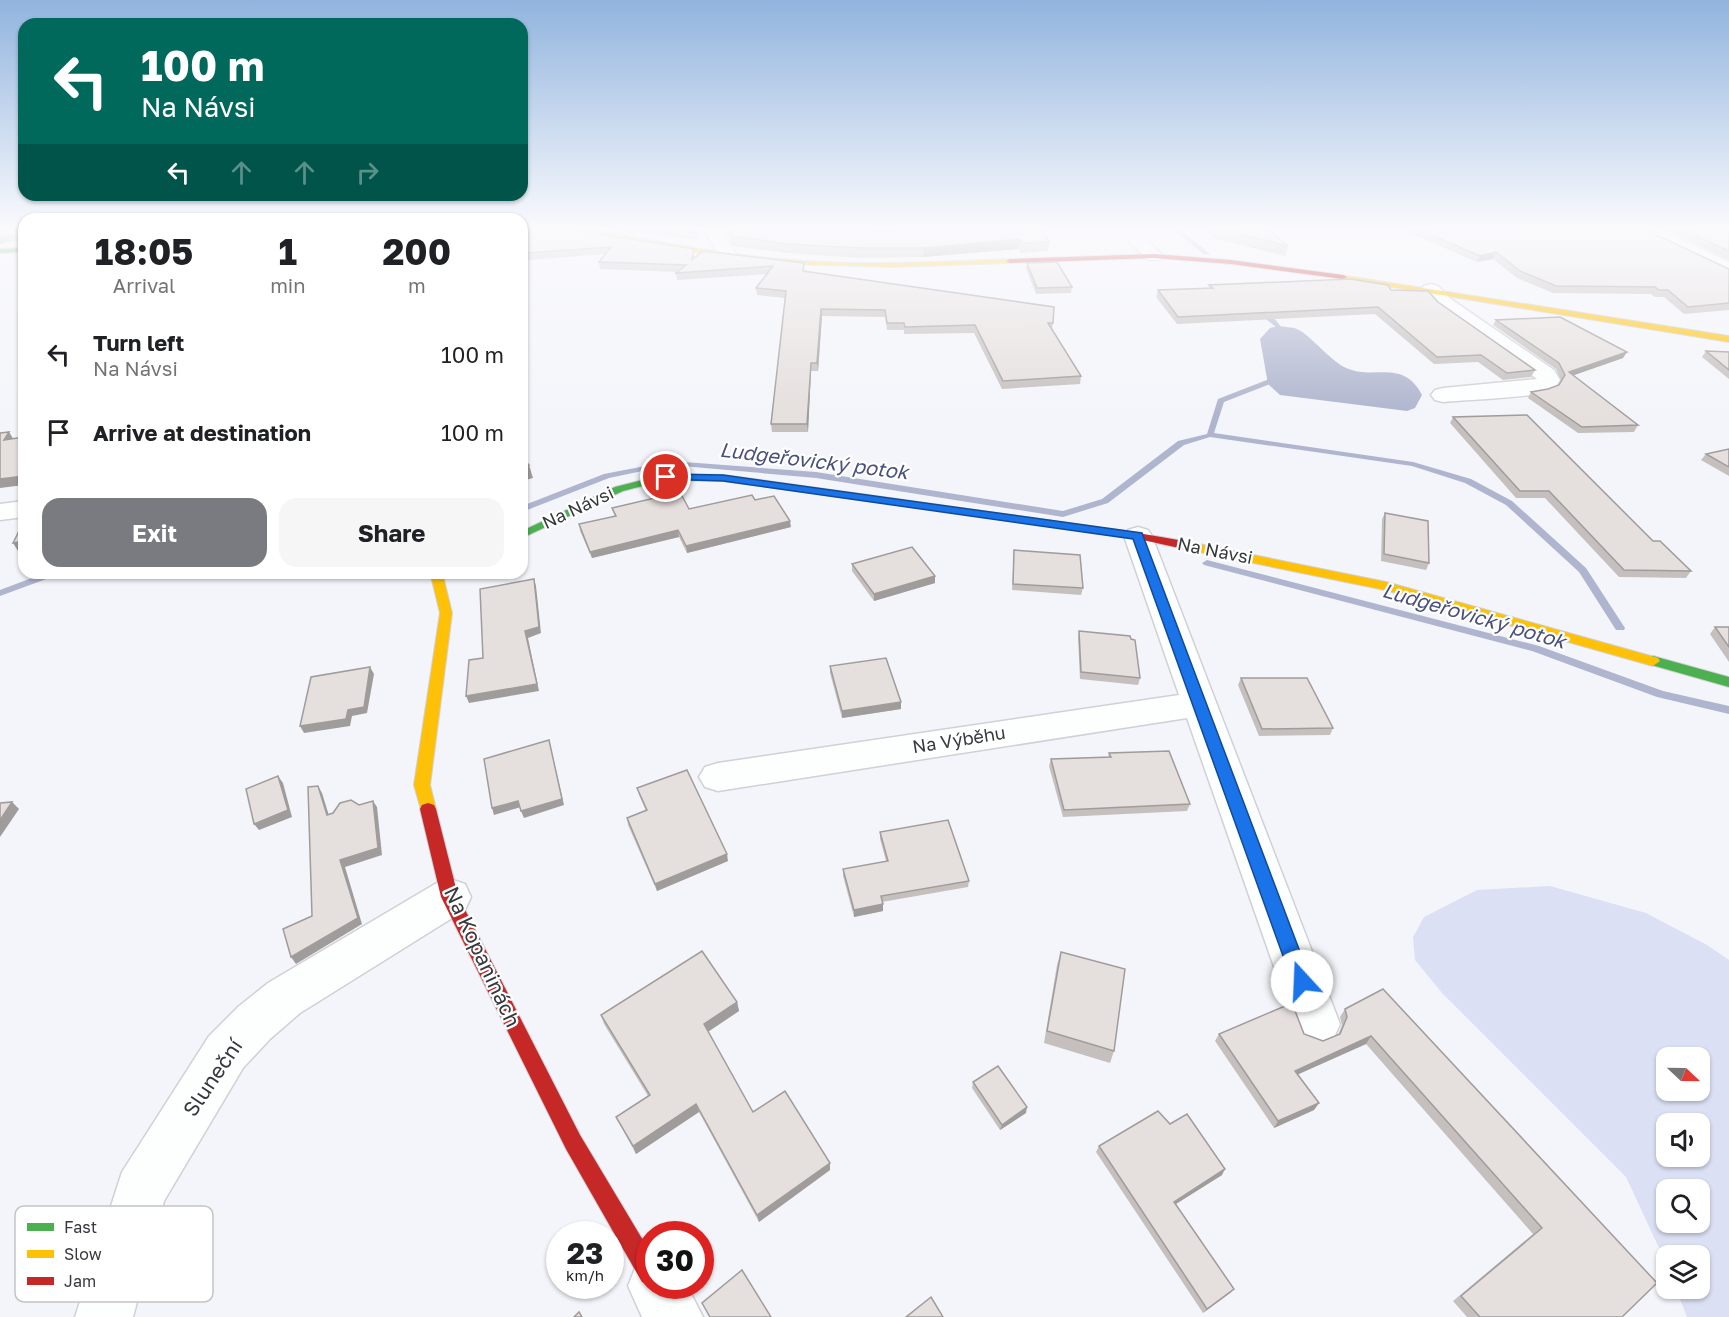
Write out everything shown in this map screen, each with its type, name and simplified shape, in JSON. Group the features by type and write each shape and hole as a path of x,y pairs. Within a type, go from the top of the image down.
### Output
{"street":[{"path":"1432,291 1444,303 1546,375 1549,380 1543,386 1443,395"},
{"path":"1440,291 1729,339"},
{"name":"Na Návsi","path":"528,533 619,489 666,477 723,478 1138,536 1386,586 1729,682"},
{"path":"0,512 18,510"},
{"path":"1138,536 1317,1024"},
{"name":"Na Kopaninách","path":"439,579 446,613 422,785 450,897 573,1142 636,1250"},
{"name":"Na Výběhu","path":"718,777 1200,704"},
{"name":"Sluneční","path":"137,1206 141,1191 226,1052 254,1023 284,998 450,897"},
{"path":"664,1299 674,1317"},
{"name":"Sluneční","path":"104,1317 108,1302"}],"shaded area":[{"path":"1279,326 1295,328 1302,332 1344,367 1355,371 1396,373 1405,377 1422,395 1415,408 1407,411 1280,395 1268,384 1260,339 1270,328"},
{"path":"1550,886 1646,913 1707,945 1729,960 1729,1317 1687,1317 1680,1299 1710,1299 1710,1245 1658,1245 1626,1177 1442,993 1415,960 1413,937 1424,917 1477,890"}],"building":[{"path":"786,291 946,291 1054,307 1053,323 1048,323 1081,376 1003,381 975,325 905,327 904,323 887,323 885,310 821,309 817,363 811,363 807,424 771,424"},
{"path":"1159,291 1428,291 1438,302 1535,370 1507,373 1481,355 1437,357 1378,307 1178,317"},
{"path":"1670,291 1729,291 1729,303 1688,307"},
{"path":"1560,317 1627,352 1569,372 1638,425 1582,427 1531,392 1559,385 1565,375 1559,363 1496,320"},
{"path":"1706,351 1729,352 1729,370"},
{"path":"1527,415 1653,541 1660,541 1691,571 1624,570 1549,491 1520,491 1453,417"},
{"path":"9,432 4,440 18,438 18,477 0,479 0,433"},
{"path":"1729,449 1729,467 1706,454"},
{"path":"680,492 689,509 752,495 755,500 774,496 790,521 686,546 678,530 590,552 579,524 616,516 612,508"},
{"path":"1385,513 1428,521 1429,563 1384,554"},
{"path":"18,533 18,542 13,543"},
{"path":"912,547 935,576 874,594 852,564"},
{"path":"1014,550 1080,555 1083,588 1013,584"},
{"path":"534,579 539,627 525,631 537,684 466,696 469,660 483,658 480,589"},
{"path":"1715,627 1729,627 1729,647"},
{"path":"1079,631 1130,636 1135,640 1140,678 1081,672"},
{"path":"886,658 901,702 842,711 830,666"},
{"path":"370,667 364,707 348,710 346,719 300,726 311,677"},
{"path":"1241,678 1307,678 1333,728 1262,729"},
{"path":"549,740 562,799 521,811 518,801 492,808 484,759"},
{"path":"1169,751 1190,804 1064,810 1051,759 1111,757 1109,753"},
{"path":"687,770 727,854 655,884 627,818 647,810 637,788"},
{"path":"278,776 288,810 254,824 246,789"},
{"path":"318,786 327,815 333,813 340,803 351,800 359,805 373,801 378,848 340,860 358,918 291,957 283,929 312,916 308,787"},
{"path":"12,802 0,820 0,803"},
{"path":"948,820 969,881 881,896 883,904 854,910 843,869 888,861 880,832"},
{"path":"702,951 737,1002 704,1024 753,1112 785,1091 830,1163 757,1215 696,1104 633,1146 616,1117 650,1095 601,1015"},
{"path":"1061,952 1125,969 1114,1051 1047,1031"},
{"path":"1383,989 1656,1284 1622,1317 1480,1317 1461,1296 1542,1228 1371,1036 1295,1071 1319,1103 1278,1121 1219,1034 1292,1003 1304,1034 1323,1041 1340,1034 1347,1017 1345,1009"},
{"path":"998,1066 1027,1107 1002,1125 973,1082"},
{"path":"1158,1111 1170,1124 1187,1114 1225,1169 1174,1202 1234,1289 1207,1309 1099,1146"},
{"path":"742,1270 771,1317 710,1317 702,1303 707,1299 714,1299 714,1293"},
{"path":"931,1297 943,1317 906,1317"}],"waterway":[{"path":"1259,311 1279,326 1283,338"},
{"path":"1210,435 1221,401 1280,377"},
{"name":"Ludgeřovický potok","path":"528,507 607,476 671,463 816,475 1063,514 1105,501 1181,443 1210,435"},
{"path":"1210,435 1413,464 1468,481 1509,503 1583,570 1620,628"},
{"name":"Ludgeřovický potok","path":"1207,563 1535,648 1661,694 1729,710"},
{"name":"Ludgeřovický potok","path":"0,593 38,579"}],"traffic: fast":[{"path":"528,532 619,489 666,477 724,478 897,502"},
{"path":"1653,661 1729,682"}],"traffic: slow":[{"path":"1433,291 1729,339"},
{"path":"1184,545 1386,586 1653,661"},
{"path":"428,809 422,785 446,613 438,579"}],"traffic: jam":[{"path":"897,502 1138,536 1184,545"},
{"path":"428,809 450,897 573,1142 636,1250"}],"route":[{"path":"666,477 723,478 1138,536 1302,981"}]}
